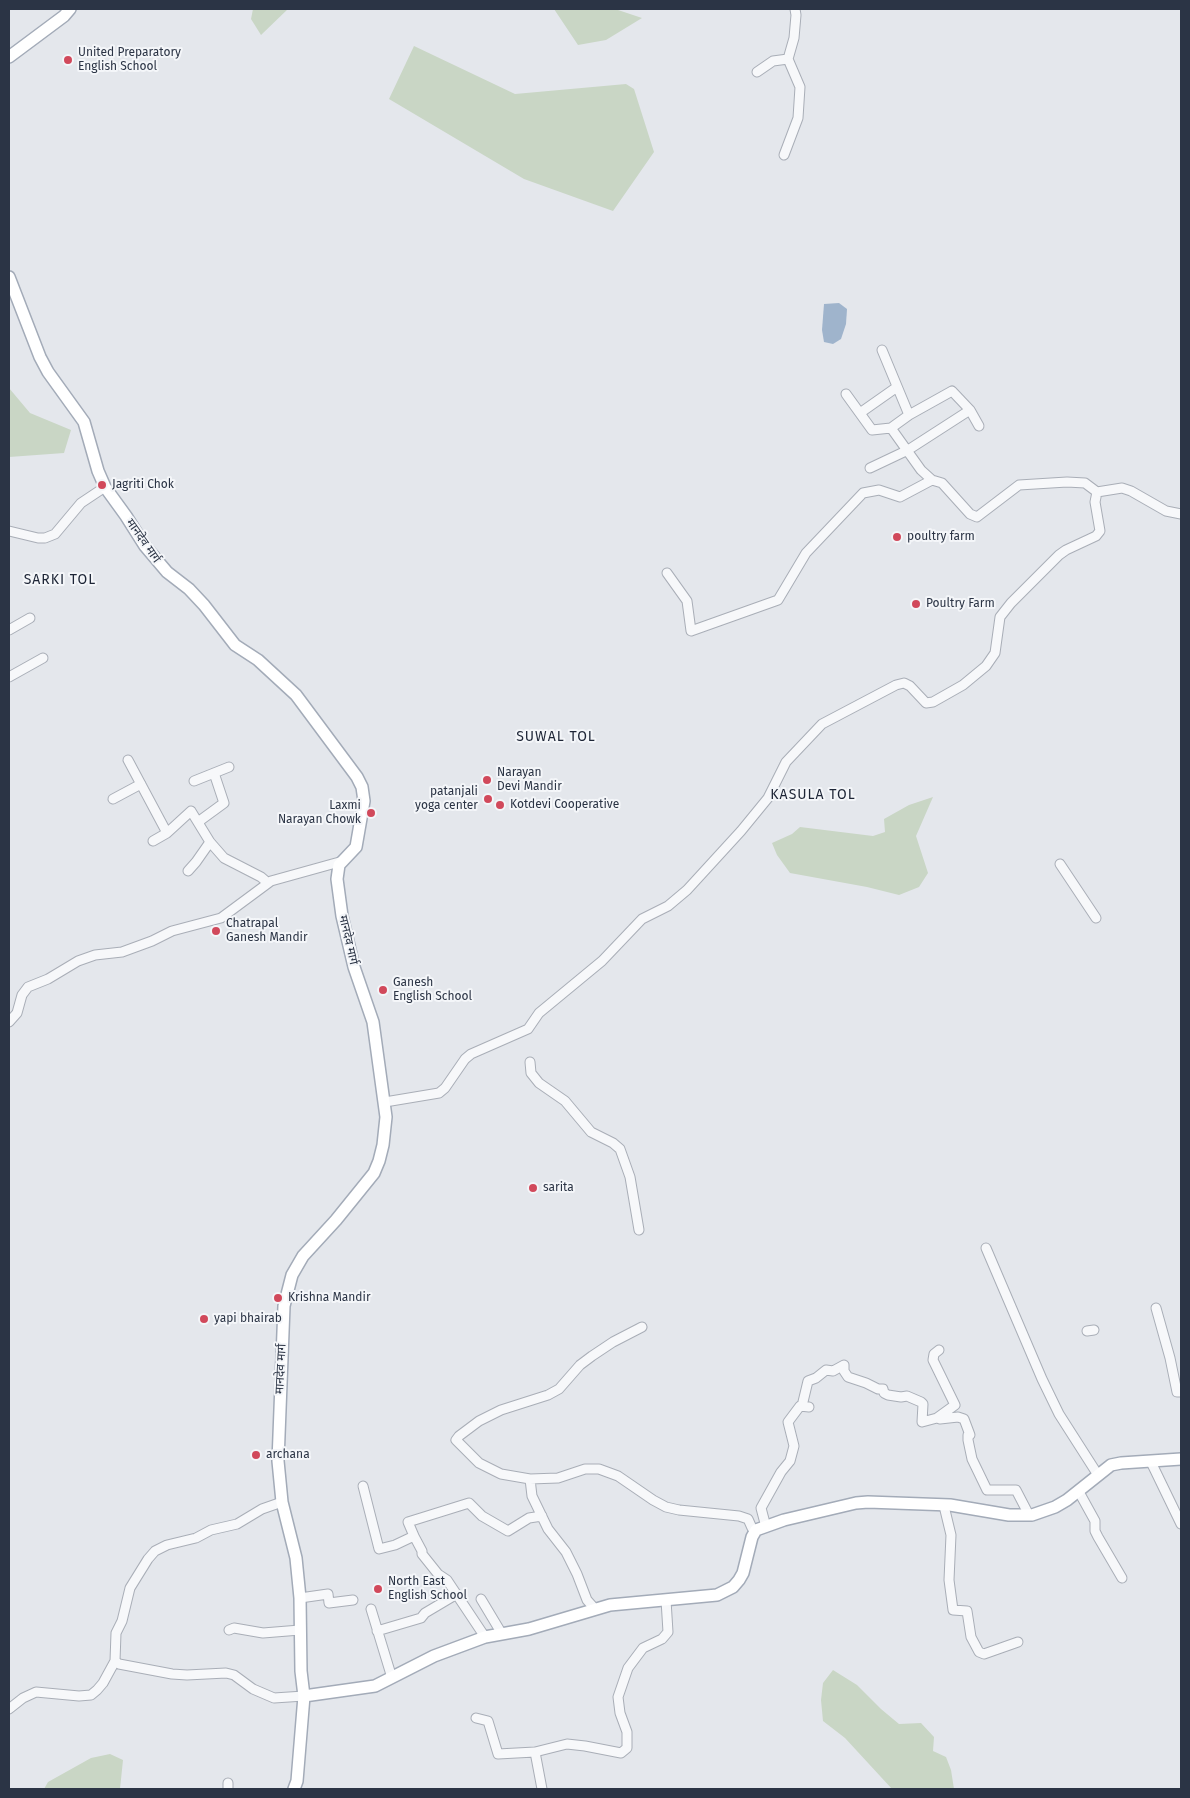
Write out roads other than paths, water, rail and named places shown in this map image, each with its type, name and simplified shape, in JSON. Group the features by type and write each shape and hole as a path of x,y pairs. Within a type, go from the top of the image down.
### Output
{"main road":[{"path":"9,57 64,16 70,9"},
{"name":"मानदेव मार्ग","path":"9,277 40,357 48,372 84,422 98,471 105,487 154,558 166,572 189,589 204,604 235,645 258,660 287,685 357,777 362,787 364,801 356,847 339,864 337,880 342,916 354,968 373,1022 386,1117 383,1145 374,1173 336,1220 303,1256 292,1274 284,1306 278,1461 282,1502 296,1558 300,1598 301,1671 304,1696 297,1781 294,1789"},
{"path":"304,1696 375,1686 434,1656 485,1637 529,1629 610,1604 717,1595 733,1587 742,1573 752,1537 761,1528 784,1520 856,1503 944,1506 1009,1516 1029,1515 1055,1507 1079,1492 1111,1465 1181,1459"}],"street":[{"path":"784,155 798,118 800,87 788,58 794,38 795,9"},
{"path":"757,72 773,61 788,58"},
{"path":"882,350 909,415"},
{"path":"860,413 897,386"},
{"path":"846,394 872,430 892,428 909,415 952,391 970,410 979,426"},
{"path":"870,468 908,450 970,410"},
{"path":"892,428 922,470 932,480 942,483 970,514 977,517 1019,485 1066,482 1085,483 1097,492 1122,488 1131,491 1166,511 1181,514"},
{"path":"667,573 688,601 691,630 778,600 806,553 863,493 879,490 900,497 932,480"},
{"path":"9,531 38,538 45,538 55,534 81,503 105,487"},
{"path":"384,1102 439,1093 446,1088 465,1059 471,1054 528,1030 539,1013 602,961 642,919 668,906 687,890 741,831 768,798 786,762 822,724 896,685 904,683 910,686 926,703 932,702 963,685 986,666 995,653 1000,617 1011,603 1058,555 1096,536 1100,531 1095,502 1097,492"},
{"path":"9,630 30,618"},
{"path":"9,677 43,658"},
{"path":"128,760 167,833"},
{"path":"194,781 229,767"},
{"path":"198,822 224,803 214,774"},
{"path":"113,799 141,784"},
{"path":"153,841 186,818 191,811 210,842 224,858 261,877 268,883"},
{"path":"188,871 210,842"},
{"path":"9,1022 17,1013 22,994 28,987 78,961 95,955 122,952 172,931 221,918 268,883 344,861"},
{"path":"1060,864 1096,918"},
{"path":"530,1062 531,1073 539,1083 564,1101 591,1132 613,1143 620,1149 630,1177 639,1230"},
{"path":"986,1248 1059,1414 1098,1475"},
{"path":"1156,1308 1177,1392 1181,1392"},
{"path":"642,1327 613,1342 580,1365 560,1389 548,1395 501,1410 479,1421 456,1440 479,1463 501,1474 530,1479 558,1478 585,1469 599,1469 618,1476 653,1500 666,1506 679,1510 739,1516 748,1520 752,1528 761,1528 760,1508 781,1472 790,1461 794,1446 788,1422 800,1406 805,1407 808,1381 816,1378 826,1370 833,1370 844,1365 844,1371 848,1377 878,1389 883,1389 884,1393 888,1395 902,1398 907,1396 921,1402 922,1422 937,1418 955,1405 934,1360 934,1354 939,1350"},
{"path":"937,1418 940,1420 958,1417 964,1419 970,1435 968,1435 968,1440 972,1459 987,1490 1016,1490 1029,1515"},
{"path":"1151,1462 1181,1524"},
{"path":"530,1479 532,1496 548,1529 566,1552 587,1600 594,1608"},
{"path":"363,1486 379,1549 395,1545 414,1536"},
{"path":"1079,1492 1095,1521 1095,1531 1122,1578"},
{"path":"9,1709 23,1698 36,1692 79,1696 91,1695 103,1684 115,1661 116,1633 122,1621 130,1588 155,1551 166,1545 196,1538 211,1530 237,1524 262,1509 282,1502"},
{"path":"485,1637 447,1580 438,1574 422,1554 408,1522 469,1504 482,1516 508,1531 529,1518 542,1516"},
{"path":"944,1506 951,1535 950,1580 953,1610 967,1611 971,1637 978,1652 984,1654 1018,1642"},
{"path":"300,1598 328,1594 330,1603 353,1600"},
{"path":"378,1631 421,1618 425,1613 457,1594"},
{"path":"481,1599 502,1634"},
{"path":"476,1718 488,1721 498,1754 535,1752 567,1744 621,1753 627,1748 627,1732 620,1713 618,1697 628,1668 643,1648 662,1639 668,1632 666,1600"},
{"path":"371,1609 392,1678"},
{"path":"229,1630 234,1628 263,1633 300,1630"},
{"path":"115,1661 119,1664 172,1674 226,1673 234,1675 247,1685 274,1698 304,1696"},
{"path":"535,1752 542,1789"}],"water":[{"path":"839,303 847,309 846,324 841,339 833,344 824,342 822,330 824,304"}],"place":[{"name":"United Preparatory English School","path":"68,60"},
{"name":"Jagriti Chok","path":"102,485"},
{"name":"poultry farm","path":"897,537"},
{"name":"Poultry Farm","path":"916,604"},
{"name":"Narayan Devi Mandir","path":"487,780"},
{"name":"patanjali yoga center","path":"488,799"},
{"name":"Kotdevi Cooperative","path":"500,805"},
{"name":"Laxmi Narayan Chowk","path":"371,813"},
{"name":"Chatrapal Ganesh Mandir","path":"216,931"},
{"name":"Ganesh English School","path":"383,990"},
{"name":"sarita","path":"533,1188"},
{"name":"Krishna Mandir","path":"278,1298"},
{"name":"yapi bhairab","path":"204,1319"},
{"name":"archana","path":"256,1455"},
{"name":"North East English School","path":"378,1589"}],"district":[{"name":"SARKI TOL","path":"60,580"},
{"name":"SUWAL TOL","path":"556,737"},
{"name":"KASULA TOL","path":"813,795"}]}
